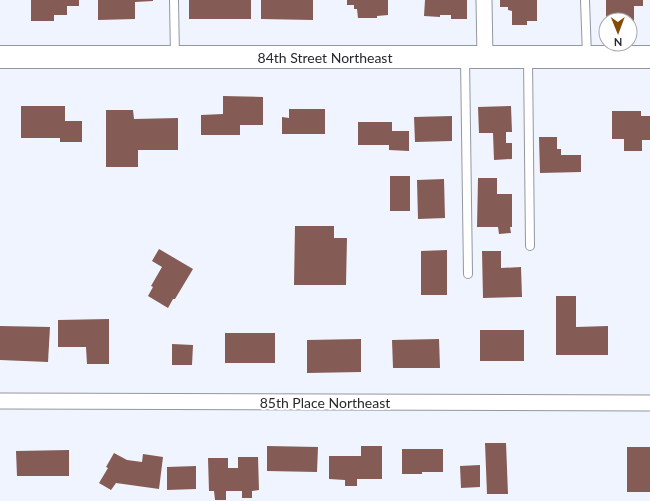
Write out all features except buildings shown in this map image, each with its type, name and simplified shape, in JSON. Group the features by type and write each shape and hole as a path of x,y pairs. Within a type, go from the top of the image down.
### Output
{"street":[{"path":"475,57 484,0"},
{"name":"84th Street Northeast","path":"0,57 650,57"},
{"name":"85th Place Northeast","path":"0,401 650,403"}],"lane":[{"path":"174,0 175,57"},
{"path":"585,0 587,57"},
{"path":"468,274 475,57"},
{"path":"528,57 530,246"}]}
